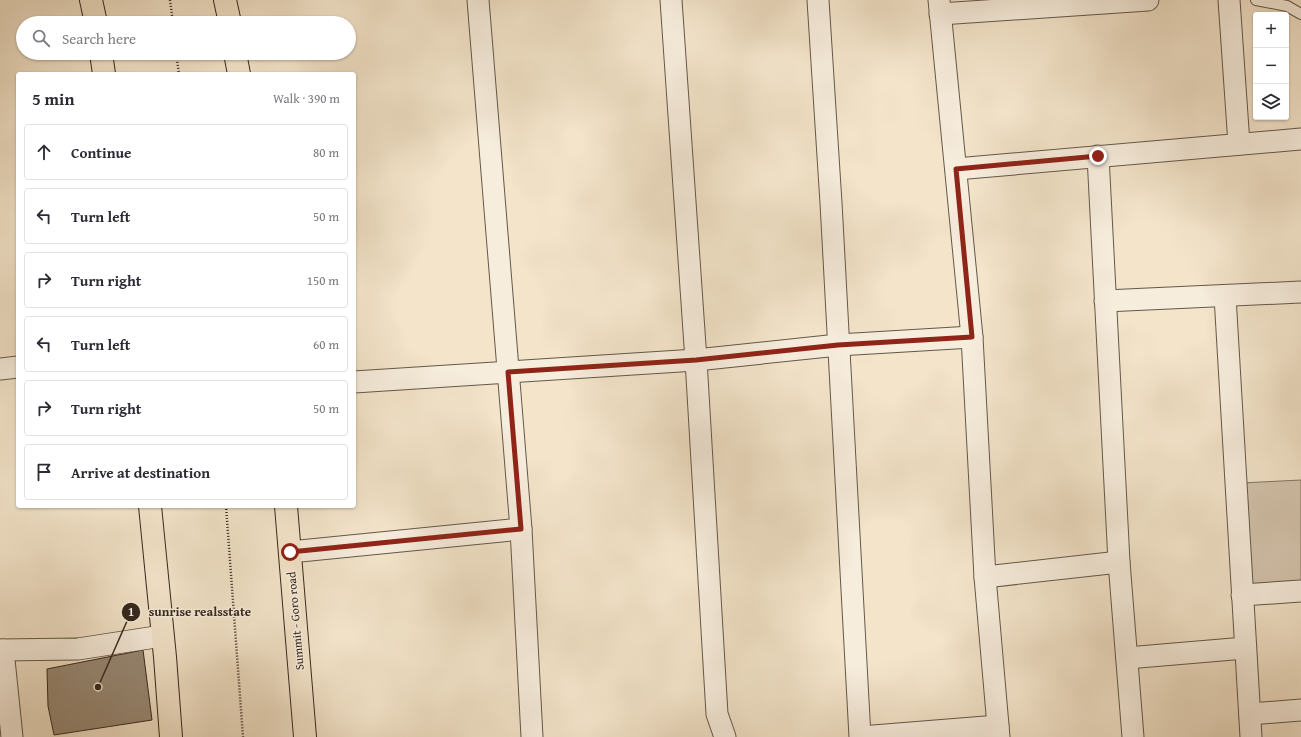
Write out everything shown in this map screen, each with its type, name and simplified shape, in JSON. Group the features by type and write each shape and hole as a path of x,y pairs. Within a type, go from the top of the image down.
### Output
{"highway":[{"path":"91,0 94,16"},
{"path":"225,0 228,16"},
{"path":"102,60 104,72"},
{"path":"236,60 238,72"},
{"path":"150,508 171,737"},
{"name":"Summit - Goro road","path":"286,508 305,737"}],"street":[{"path":"478,0 521,529 532,737"},
{"path":"671,0 696,360 717,714 725,737"},
{"path":"818,0 861,737 999,731 985,577 972,337 940,7 1148,0"},
{"path":"1229,0 1240,144"},
{"path":"956,169 1301,139"},
{"path":"1098,156 1119,562 1133,737"},
{"path":"1105,301 1301,292"},
{"path":"1225,296 1251,737"},
{"path":"356,382 696,360 838,345 972,337"},
{"path":"0,370 16,367"},
{"path":"290,552 521,529"},
{"path":"985,577 1119,562"},
{"path":"1242,595 1301,591"},
{"path":"12,737 2,650 78,649 162,636"},
{"path":"1127,658 1245,648"},
{"path":"1250,714 1301,710"}],"lane":[{"path":"1256,0 1287,6 1301,14"}],"path":[{"path":"170,0 172,16"},
{"path":"177,60 179,72"},
{"path":"226,508 243,737"}],"shaded area":[{"path":"1301,480 1301,582 1246,585 1241,483"}],"building":[{"path":"143,650 152,720 54,735 48,706 47,669"}],"place":[{"name":"sunrise realsstate","path":"98,687"}],"route":[{"path":"290,552 521,529 508,372 696,360 838,345 972,337 956,169 1098,156"}]}
